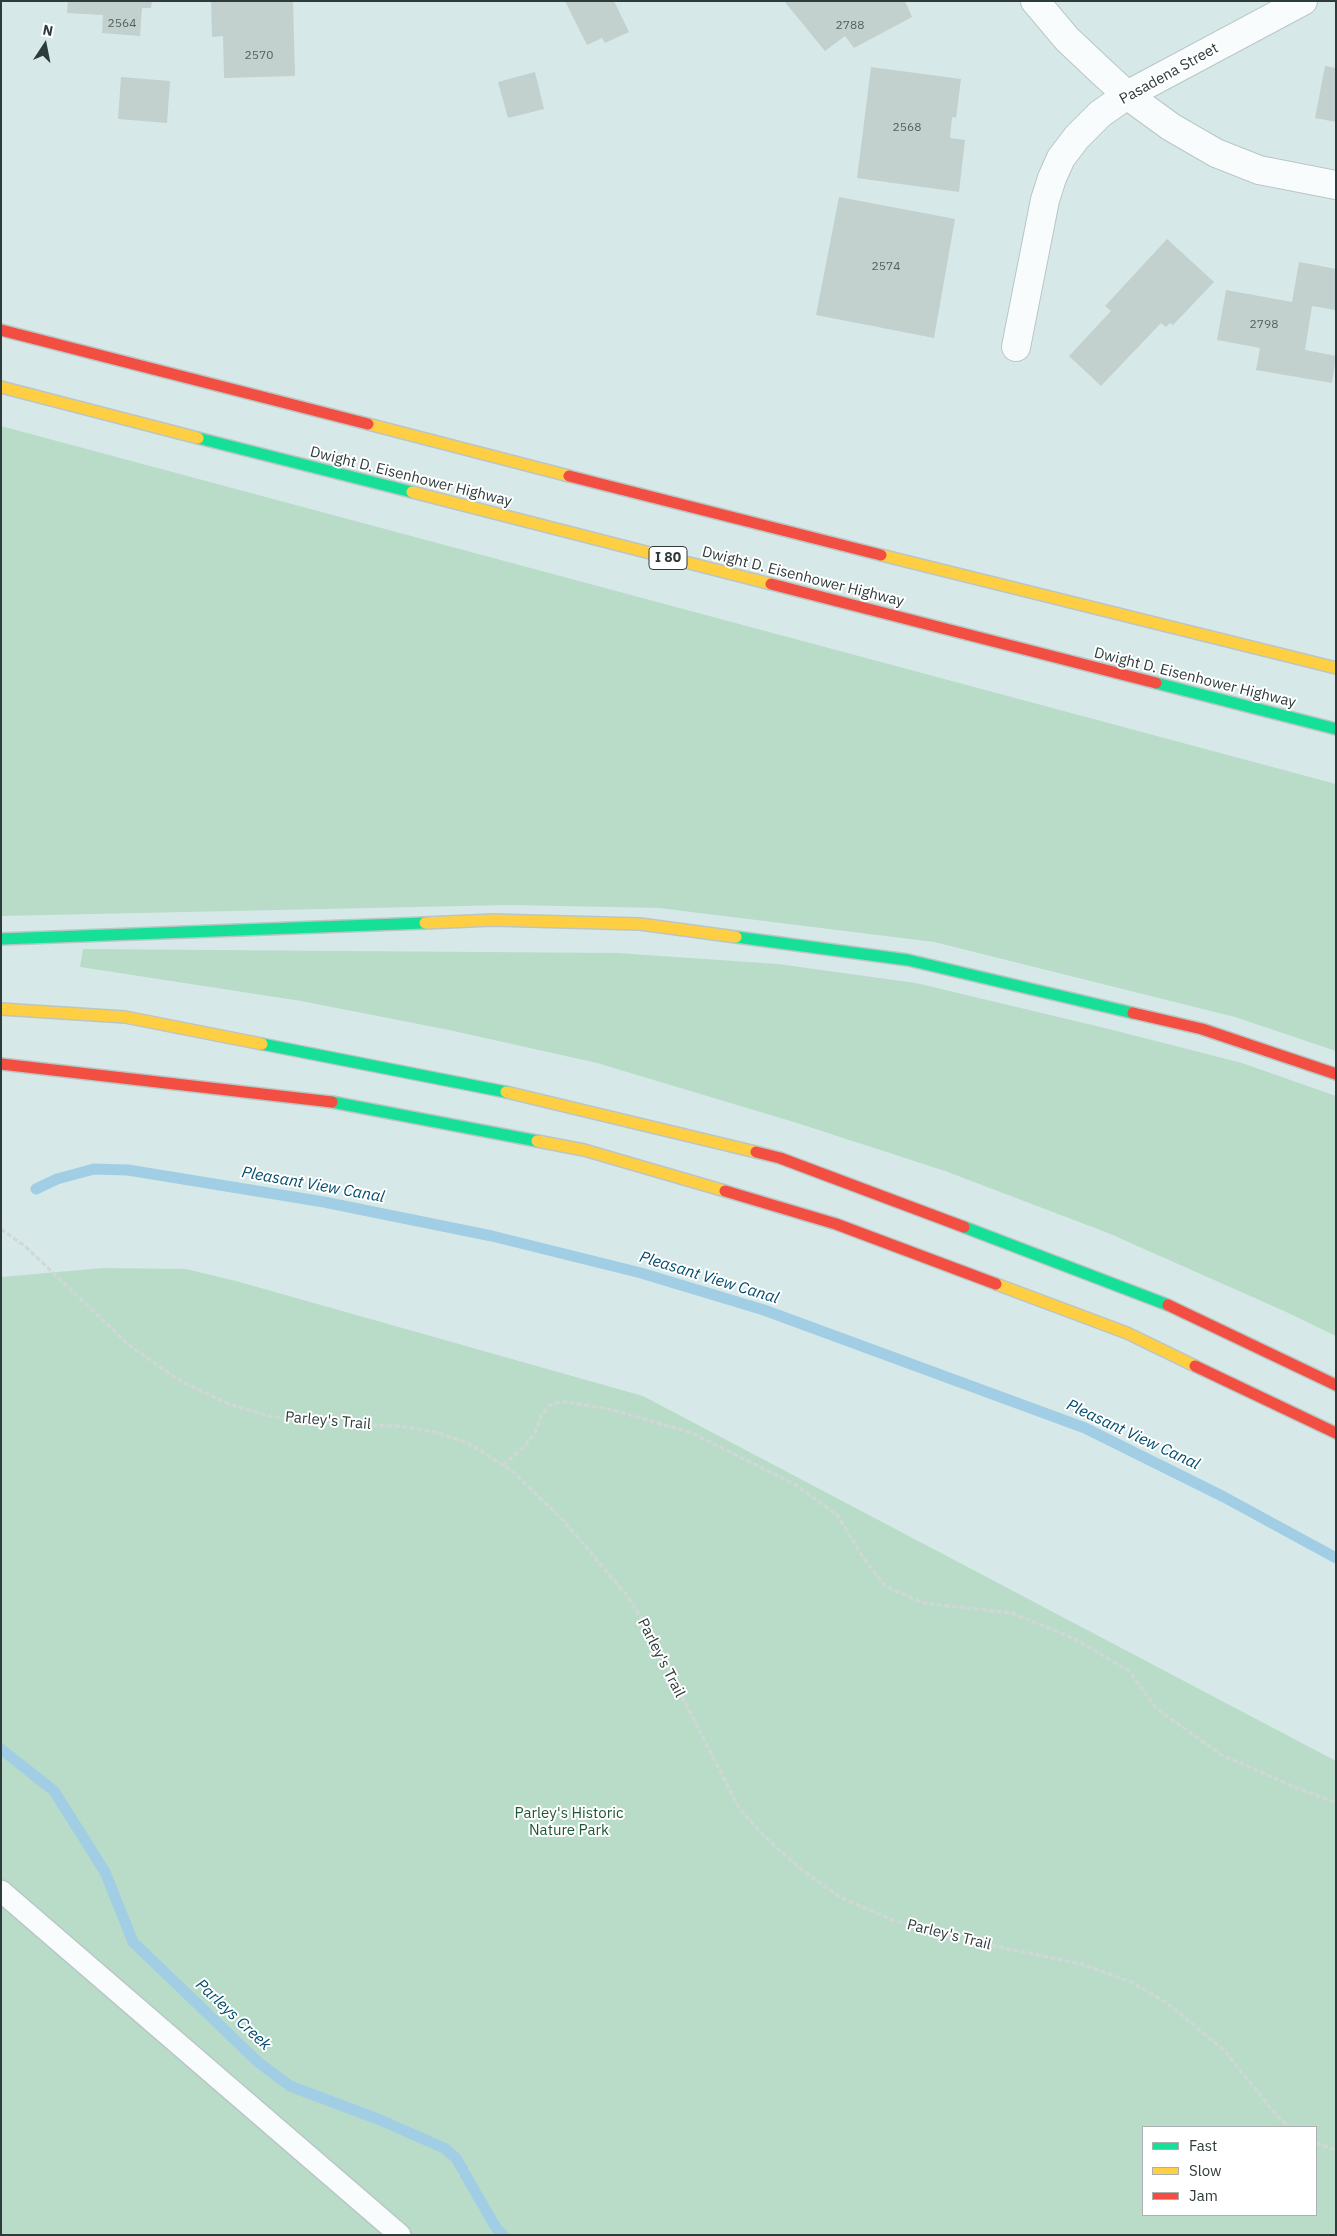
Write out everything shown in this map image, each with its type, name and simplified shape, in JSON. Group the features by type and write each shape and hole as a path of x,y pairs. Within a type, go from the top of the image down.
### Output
{"highway":[{"path":"1,330 782,531 1336,668"},
{"name":"Dwight D. Eisenhower Highway","path":"1,387 1336,729"},
{"path":"1,939 493,920 640,924 908,960 1202,1029 1336,1074"},
{"path":"1,1009 126,1017 489,1088 780,1158 1162,1302 1336,1385"},
{"path":"1,1064 339,1102 584,1150 855,1230 1127,1334 1336,1432"}],"street":[{"path":"1035,1 1067,40 1127,95 1171,127 1216,153 1259,170 1336,185"},
{"name":"Pasadena Street","path":"1016,347 1045,200 1061,158 1077,137 1100,114 1127,95 1303,1"}],"lane":[{"path":"1,1892 400,2235"}],"path":[{"name":"Parley's Trail","path":"1,1229 26,1247 130,1346 179,1380 226,1403 269,1416 408,1427 439,1433 470,1444 503,1465 563,1520 628,1598 647,1628 739,1808 764,1836 801,1869 840,1897 890,1919 946,1936 1082,1964 1130,1982 1167,2003 1224,2050 1276,2116 1288,2126"},
{"path":"503,1465 524,1447 534,1432 541,1416 549,1406 566,1402 609,1409 692,1433 796,1485 838,1516 863,1557 886,1586 923,1603 1012,1613 1076,1639 1129,1671 1156,1708 1220,1754 1336,1803"},
{"path":"1317,2143 1336,2150"}],"green space":[{"path":"1,426 1336,784 1336,1051 1235,1017 934,942 659,908 510,905 1,916"},
{"path":"83,949 618,953 778,964 916,983 1242,1063 1336,1096 1336,1336 1108,1233 945,1171 797,1123 597,1063 449,1030 301,1001 80,967"},
{"name":"Parley's Historic Nature Park","path":"103,1268 186,1269 236,1281 643,1396 1336,1761 1336,2235 1,2235 1,1277"}],"building":[{"path":"68,1 152,1 151,8 142,8 140,36 102,33 103,15 67,13"},
{"path":"211,1 293,1 295,76 224,78 223,36 212,37"},
{"path":"565,1 614,1 629,32 605,43 602,38 587,45"},
{"path":"784,1 905,1 912,17 854,48 845,36 825,51"},
{"path":"1325,66 1336,68 1336,122 1315,118"},
{"path":"871,67 961,79 956,118 952,117 950,138 965,140 959,192 857,178"},
{"path":"535,72 544,109 508,118 498,82"},
{"path":"121,77 170,81 167,123 118,119"},
{"path":"839,197 955,219 934,338 816,315"},
{"path":"1167,239 1214,282 1173,325 1170,323 1166,327 1161,323 1101,386 1069,356 1111,311 1105,306"},
{"path":"1299,262 1336,269 1336,310 1312,306 1305,350 1336,356 1332,383 1256,370 1260,348 1217,340 1226,290 1292,302"}],"waterway":[{"name":"Pleasant View Canal","path":"36,1189 57,1179 94,1169 128,1170 324,1202 492,1236 641,1273 764,1310 1085,1428 1224,1497 1336,1558"},
{"name":"Parleys Creek","path":"1,1749 54,1791 105,1872 133,1942 258,2062 290,2086 378,2119 444,2148 456,2158 496,2228 503,2235"}],"traffic: fast":[{"path":"198,438 412,492"},
{"path":"1156,683 1336,729"},
{"path":"1,939 425,923"},
{"path":"736,937 908,960 1133,1013"},
{"path":"262,1044 506,1092"},
{"path":"332,1102 537,1141"},
{"path":"964,1227 1168,1305"}],"traffic: slow":[{"path":"1,387 198,438"},
{"path":"368,424 569,476"},
{"path":"412,492 771,584"},
{"path":"881,555 1336,668"},
{"path":"425,923 493,920 640,924 736,937"},
{"path":"1,1009 125,1017 262,1044"},
{"path":"506,1092 756,1152"},
{"path":"537,1141 584,1150 725,1191"},
{"path":"996,1284 1127,1333 1195,1366"}],"traffic: jam":[{"path":"1,330 368,424"},
{"path":"569,476 881,555"},
{"path":"771,584 1156,683"},
{"path":"1133,1013 1202,1029 1336,1074"},
{"path":"1,1064 332,1102"},
{"path":"756,1152 780,1158 964,1227"},
{"path":"725,1191 836,1224 996,1284"},
{"path":"1168,1305 1336,1385"},
{"path":"1195,1366 1336,1433"}]}
